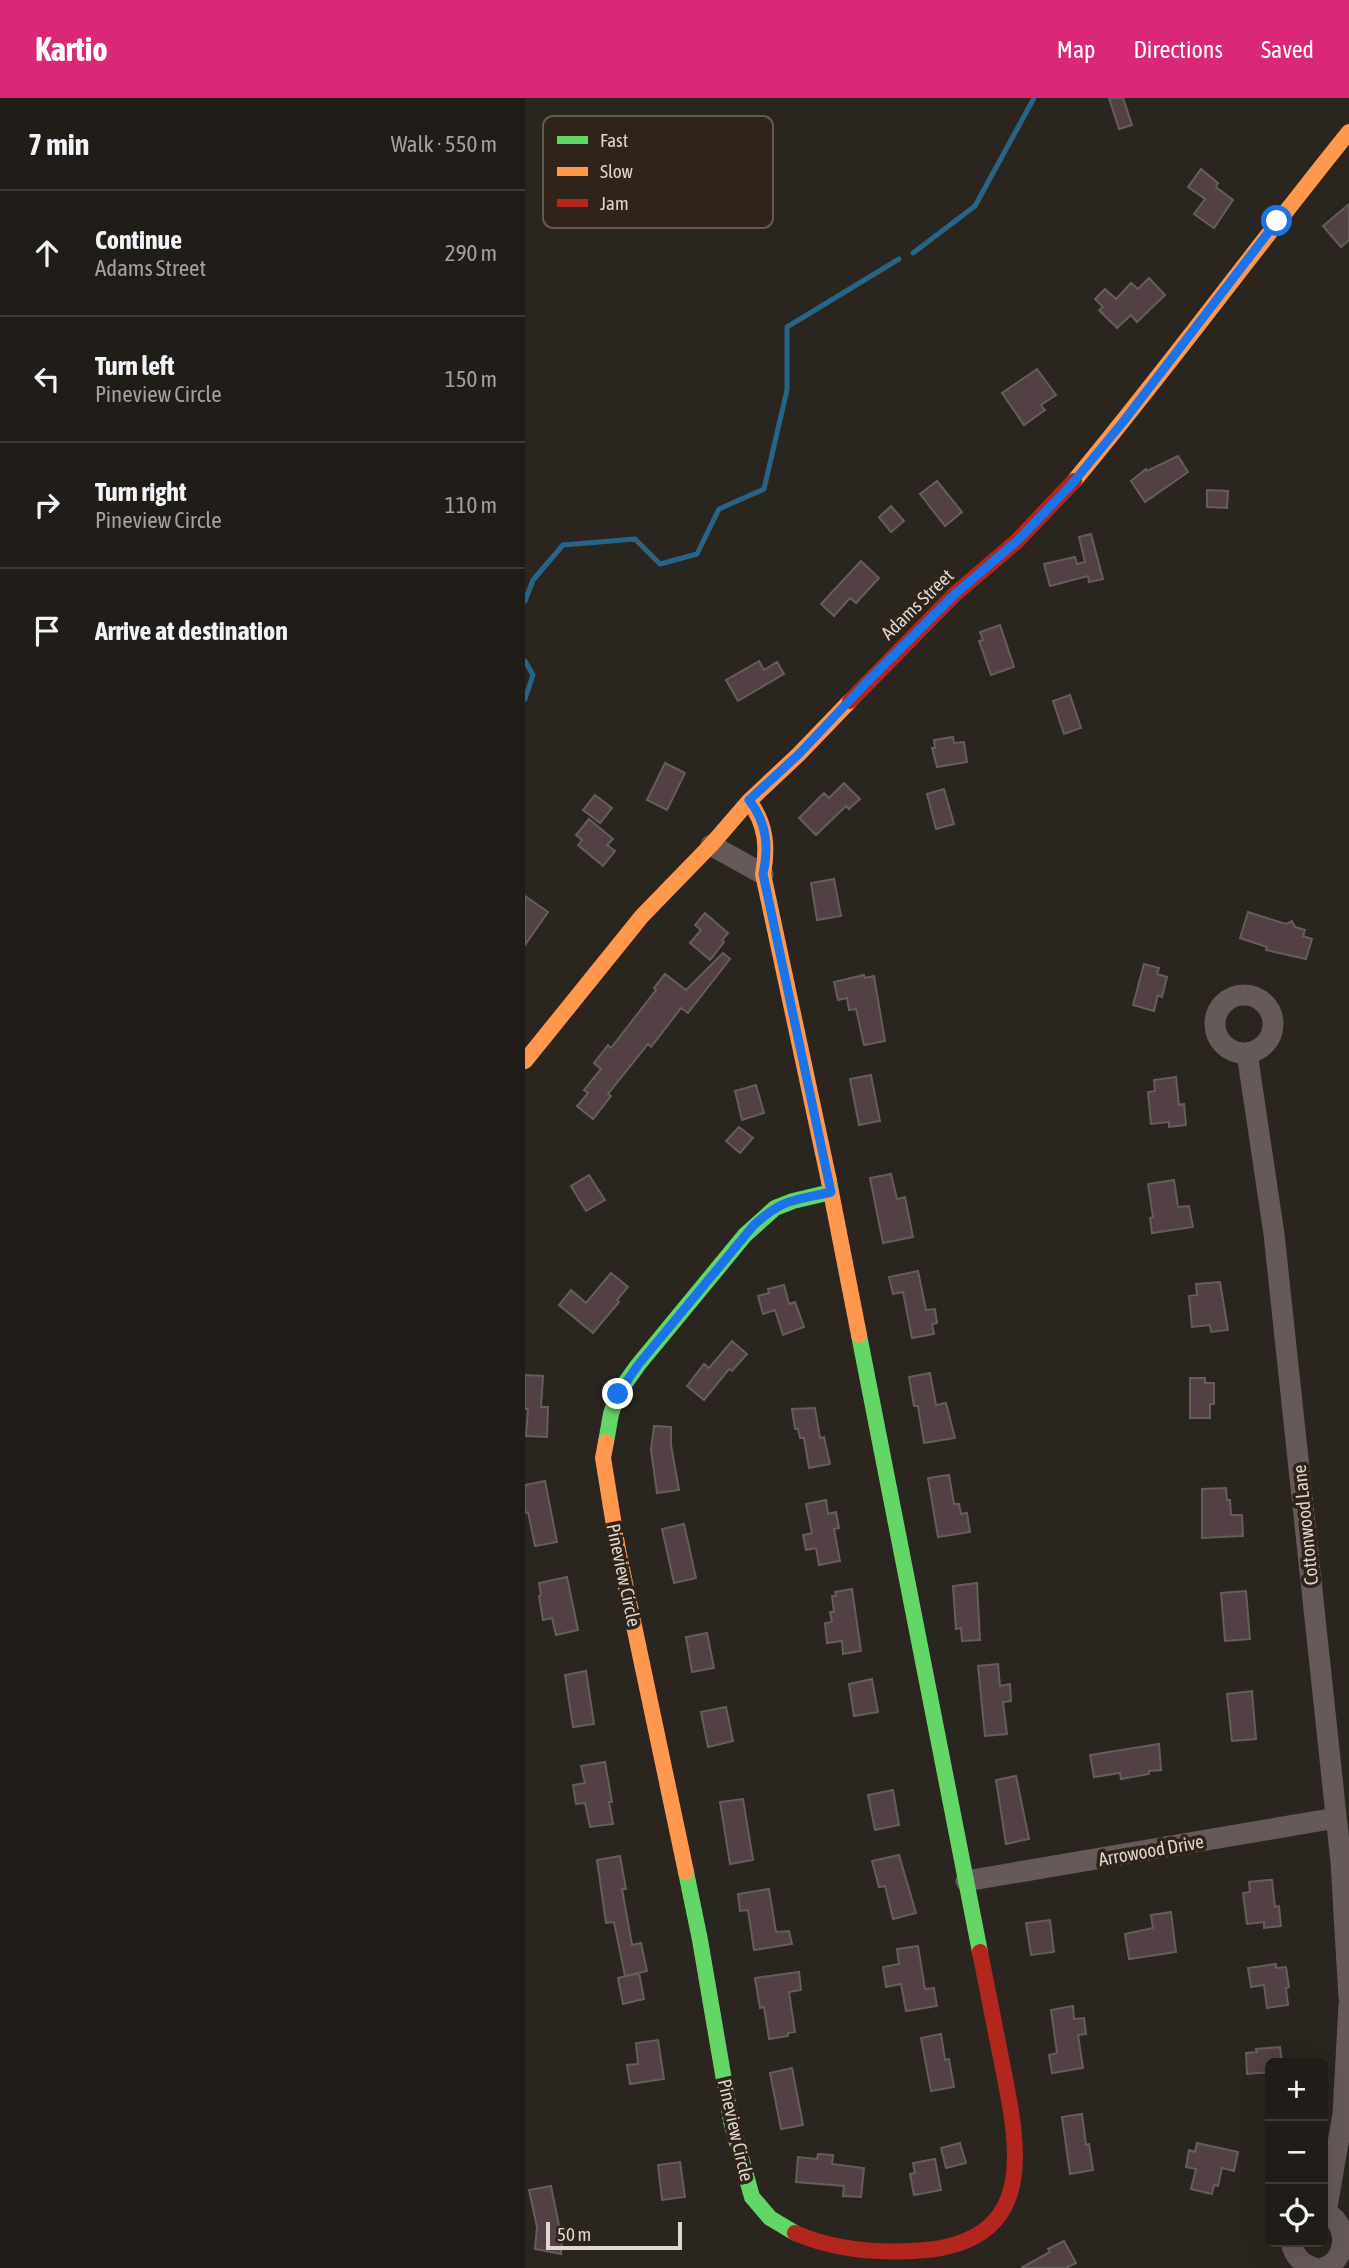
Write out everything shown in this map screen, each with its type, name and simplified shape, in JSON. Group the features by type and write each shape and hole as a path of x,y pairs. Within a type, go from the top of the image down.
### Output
{"street":[{"name":"Adams Street","path":"525,1061 642,916 711,845 749,800 799,754 955,594 1017,541 1070,486 1349,132"},
{"name":"Pineview Circle","path":"749,800 764,825 767,852 763,874 831,1192 1015,2129 1016,2167 1008,2198 989,2229 936,2251 910,2255 856,2251 803,2239 772,2220 757,2206 740,2159 731,2122 700,1940 616,1539 603,1458 608,1425 618,1394 638,1365 745,1235 768,1212 786,1201 831,1192"},
{"path":"711,845 763,874"},
{"name":"Cottonwood Lane","path":"1247,1053 1275,1234 1344,1889 1349,1998"},
{"name":"Arrowood Drive","path":"966,1881 1336,1818"},
{"path":"1328,2192 1343,2114 1349,2005"},
{"path":"1323,2268 1340,2260 1348,2240 1340,2221 1328,2215"},
{"path":"1293,2247 1297,2258 1315,2268"}],"building":[{"path":"1109,98 1123,98 1132,125 1119,129"},
{"path":"1201,169 1218,183 1216,187 1233,200 1214,228 1194,214 1205,199 1188,187"},
{"path":"1349,204 1349,240 1341,247 1323,226"},
{"path":"1149,278 1165,295 1137,322 1131,315 1117,328 1099,310 1103,307 1095,299 1105,289 1116,299 1131,283 1138,289"},
{"path":"1037,369 1056,395 1041,405 1045,410 1024,425 1002,393"},
{"path":"1178,456 1188,472 1145,502 1131,481 1146,469 1147,471"},
{"path":"937,481 962,512 945,526 920,494"},
{"path":"1207,490 1228,491 1227,508 1207,507"},
{"path":"891,506 904,521 891,532 879,517"},
{"path":"1091,534 1103,579 1089,582 1088,576 1050,586 1044,564 1075,557 1077,564 1085,562 1079,537"},
{"path":"861,561 879,578 856,603 850,598 834,616 821,604"},
{"path":"1000,625 1014,667 991,675 979,641 983,640 980,632"},
{"path":"759,661 764,670 777,662 784,674 738,701 726,680"},
{"path":"1070,695 1081,728 1064,734 1053,701"},
{"path":"953,737 954,743 964,742 967,762 937,767 932,748 935,748 934,740"},
{"path":"665,763 685,773 667,810 647,800"},
{"path":"844,783 860,799 849,809 846,806 816,835 799,818 824,793 829,798"},
{"path":"944,789 954,824 936,829 927,794"},
{"path":"595,795 612,808 600,823 583,810"},
{"path":"589,819 613,839 607,845 615,851 603,866 578,845 582,840 576,835"},
{"path":"834,879 841,916 817,920 811,883"},
{"path":"525,896 548,912 525,945"},
{"path":"1248,912 1286,924 1292,921 1295,927 1305,930 1303,936 1312,939 1306,959 1266,950 1267,947 1240,938"},
{"path":"705,913 728,933 710,960 690,943 701,930 695,925"},
{"path":"723,953 730,959 688,1013 681,1008 651,1047 648,1044 608,1094 611,1096 593,1119 577,1106 588,1093 584,1090 601,1069 594,1063 608,1045 611,1048 656,990 654,988 665,974 686,990"},
{"path":"1144,964 1159,968 1157,974 1167,977 1162,997 1158,995 1154,1011 1133,1005"},
{"path":"864,975 865,978 874,976 885,1041 864,1045 856,1009 849,1010 847,998 838,1000 834,982"},
{"path":"871,1075 880,1121 859,1125 850,1079"},
{"path":"1176,1077 1179,1105 1184,1104 1186,1125 1169,1127 1169,1122 1151,1124 1148,1092 1155,1091 1154,1080"},
{"path":"756,1085 764,1113 742,1120 735,1091"},
{"path":"739,1127 753,1138 740,1153 726,1141"},
{"path":"891,1174 897,1199 905,1197 913,1237 883,1243 870,1178"},
{"path":"589,1175 605,1200 586,1211 571,1186"},
{"path":"1174,1180 1178,1207 1189,1206 1193,1227 1152,1233 1150,1218 1153,1217 1148,1184"},
{"path":"918,1271 926,1310 935,1309 937,1323 932,1324 934,1334 912,1338 903,1292 893,1294 889,1277"},
{"path":"611,1273 628,1287 593,1333 559,1305 571,1290 586,1303"},
{"path":"1220,1282 1228,1330 1211,1332 1210,1325 1192,1327 1189,1296 1197,1295 1196,1284"},
{"path":"784,1285 789,1304 795,1302 804,1327 783,1335 775,1310 763,1314 758,1296 769,1293 768,1289"},
{"path":"732,1341 747,1354 732,1371 729,1369 704,1400 687,1386 704,1364 709,1368"},
{"path":"930,1373 936,1405 946,1403 955,1438 924,1443 918,1406 914,1406 909,1377"},
{"path":"525,1375 543,1376 541,1407 548,1407 547,1437 526,1436 528,1409 525,1409"},
{"path":"1190,1378 1205,1378 1205,1383 1214,1383 1214,1404 1210,1404 1210,1418 1190,1418"},
{"path":"815,1408 820,1438 824,1437 830,1464 809,1468 804,1438 800,1438 798,1429 795,1429 792,1409"},
{"path":"654,1426 671,1427 671,1445 679,1490 657,1493 651,1450"},
{"path":"949,1475 954,1504 959,1504 961,1514 967,1513 970,1532 938,1537 928,1478"},
{"path":"545,1481 557,1542 535,1546 528,1512 525,1513 525,1485"},
{"path":"1226,1488 1231,1515 1242,1515 1243,1536 1202,1538 1202,1489"},
{"path":"826,1500 828,1514 836,1512 839,1528 834,1529 840,1561 819,1565 816,1548 806,1550 803,1535 812,1533 806,1504"},
{"path":"684,1524 696,1578 674,1583 662,1529"},
{"path":"567,1577 578,1630 556,1635 552,1618 543,1620 539,1583"},
{"path":"977,1583 980,1640 962,1641 961,1628 956,1629 953,1586"},
{"path":"852,1589 861,1651 843,1654 842,1641 827,1643 825,1623 832,1622 830,1612 834,1612 832,1596 836,1596 835,1592"},
{"path":"1246,1591 1250,1639 1225,1641 1221,1593"},
{"path":"707,1633 714,1668 692,1672 686,1637"},
{"path":"998,1664 1000,1686 1010,1684 1011,1701 1003,1702 1007,1734 985,1736 978,1666"},
{"path":"586,1671 594,1724 573,1727 565,1675"},
{"path":"872,1679 878,1712 854,1716 849,1684"},
{"path":"1252,1691 1256,1739 1232,1741 1227,1694"},
{"path":"726,1707 733,1741 708,1747 701,1712"},
{"path":"1159,1744 1161,1770 1121,1779 1120,1773 1094,1777 1090,1755"},
{"path":"605,1762 613,1824 590,1827 585,1803 576,1804 573,1785 585,1783 581,1766"},
{"path":"1016,1776 1029,1839 1006,1844 996,1780"},
{"path":"893,1790 899,1825 875,1830 868,1795"},
{"path":"743,1799 753,1860 730,1864 720,1802"},
{"path":"899,1855 916,1913 893,1919 885,1886 879,1887 872,1861"},
{"path":"620,1856 626,1889 622,1889 632,1945 641,1943 647,1971 625,1976 614,1922 606,1923 597,1860"},
{"path":"1272,1880 1275,1907 1279,1906 1281,1926 1264,1928 1264,1922 1247,1924 1243,1893 1250,1892 1249,1882"},
{"path":"769,1889 776,1932 789,1931 792,1944 754,1950 748,1910 740,1911 738,1894"},
{"path":"1171,1912 1176,1952 1129,1959 1125,1934 1153,1928 1151,1915"},
{"path":"1050,1920 1054,1952 1031,1955 1026,1923"},
{"path":"918,1946 925,1989 934,1988 937,2006 906,2011 901,1984 886,1987 883,1967 899,1964 897,1949"},
{"path":"1276,1964 1276,1968 1286,1967 1288,2005 1267,2008 1264,1985 1251,1987 1248,1968"},
{"path":"799,1972 801,1990 789,1992 795,2032 769,2039 764,2007 760,2008 755,1978"},
{"path":"639,1973 644,1999 623,2004 618,1978"},
{"path":"1073,2006 1074,2019 1084,2018 1086,2034 1078,2035 1083,2068 1052,2073 1049,2055 1057,2053 1051,2010"},
{"path":"941,2034 945,2060 949,2059 954,2087 931,2091 921,2038"},
{"path":"658,2040 664,2079 630,2084 627,2065 638,2064 636,2043"},
{"path":"1280,2047 1281,2058 1265,2058 1265,2072 1247,2074 1246,2053 1257,2052 1256,2049"},
{"path":"792,2068 803,2125 781,2129 770,2073"},
{"path":"1082,2114 1093,2170 1070,2174 1062,2117"},
{"path":"960,2143 966,2163 946,2168 941,2148"},
{"path":"1197,2143 1238,2152 1234,2171 1222,2168 1218,2186 1214,2185 1212,2194 1191,2189 1196,2169 1186,2167 1189,2150 1195,2152"},
{"path":"818,2154 833,2155 832,2164 864,2168 861,2197 843,2196 844,2186 796,2182 798,2157 817,2159"},
{"path":"935,2159 941,2190 914,2195 910,2174 915,2173 913,2163"},
{"path":"680,2162 685,2197 662,2200 658,2165"},
{"path":"551,2186 562,2240 561,2254 535,2249 537,2227 529,2190"},
{"path":"1064,2241 1076,2263 1066,2268 1021,2268 1050,2252 1048,2249"}],"waterway":[{"path":"913,253 975,206 1034,98"},
{"path":"525,601 533,580 563,545 635,539 660,564 697,554 719,509 764,489 787,390 787,327 899,259"},
{"path":"525,661 533,675 525,699"}],"traffic: fast":[{"path":"606,1442 618,1393 745,1235 775,1208 831,1192 829,1181"},
{"path":"859,1335 980,1952"},
{"path":"686,1872 731,2121 752,2197 770,2218 795,2233"}],"traffic: slow":[{"path":"1074,481 1349,132"},
{"path":"525,1061 642,916 711,845 749,801 850,701"},
{"path":"749,801 759,818 764,836 763,874 829,1181"},
{"path":"831,1192 859,1335"},
{"path":"606,1442 603,1458 618,1550 686,1872"}],"traffic: jam":[{"path":"850,701 955,594 1017,541 1074,481"},
{"path":"795,2233 827,2244 859,2250 926,2250 962,2242 987,2228 1003,2209 1012,2185 1015,2158 1013,2129 980,1952"}],"route":[{"path":"618,1394 638,1365 753,1226 786,1201 831,1192 763,874 767,852 764,825 749,800 799,754 955,594 1017,541 1070,486 1123,422 1277,221"}]}
